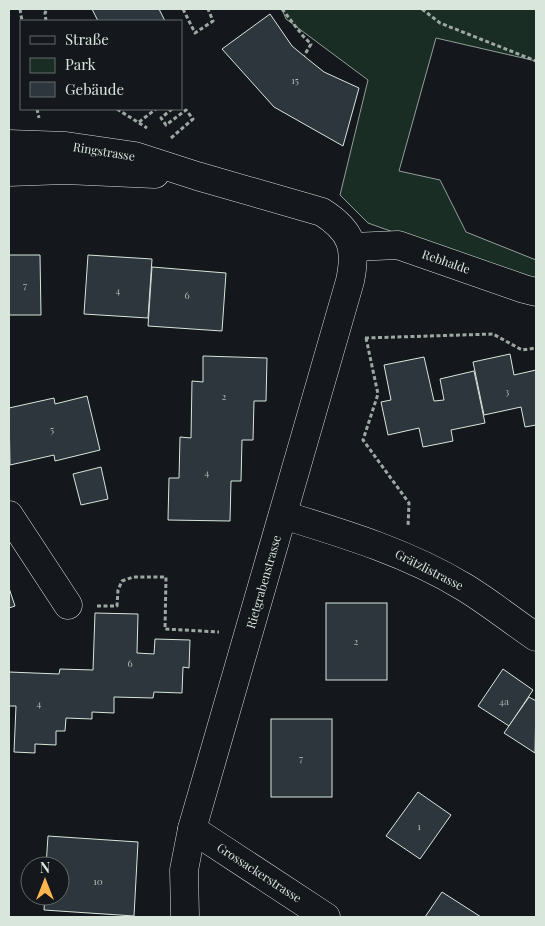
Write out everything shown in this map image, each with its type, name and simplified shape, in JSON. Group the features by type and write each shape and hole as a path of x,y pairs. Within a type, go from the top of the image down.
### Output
{"street":[{"name":"Ringstrasse","path":"9,144 66,146 135,156 322,212 335,220 348,235 353,247"},
{"name":"Ringstrasse","path":"9,172 65,170 197,176"},
{"name":"Rebhalde","path":"353,247 398,245 536,292"},
{"name":"Rietgrabenstrasse","path":"185,917 184,870 192,829 350,281 353,265 353,247"},
{"path":"9,515 68,605"},
{"name":"Grätzlistrasse","path":"283,515 408,557 464,587 536,637"},
{"name":"Grossackerstrasse","path":"192,829 326,917"}],"path":[{"path":"183,9 195,33 214,21 208,9"},
{"path":"282,9 302,36 311,44 304,56"},
{"path":"422,9 440,23 536,61"},
{"path":"119,110 139,122 155,110"},
{"path":"168,140 193,119 186,110 166,125 161,118 171,110"},
{"path":"357,336 366,338 493,334 522,350 536,348"},
{"path":"366,338 378,394 363,440 409,503 408,536"},
{"path":"68,605 116,606 118,590 122,581 133,577 166,577 165,629 227,633"}],"green space":[{"path":"282,9 536,9 536,61 436,38 399,171 440,180 466,232 536,260 536,279 505,272 368,223 340,195 368,80 286,19"}],"building":[{"path":"92,9 159,9 164,20 98,20"},
{"path":"270,14 292,46 304,56 324,72 359,88 343,146 274,107 222,49"},
{"path":"9,255 40,255 41,315 9,315"},
{"path":"88,255 152,259 148,318 84,314"},
{"path":"152,267 226,273 222,331 148,326"},
{"path":"510,354 514,375 536,370 536,425 525,427 521,407 484,415 473,362"},
{"path":"203,356 267,358 266,401 254,401 253,440 242,440 241,481 231,481 230,521 168,520 169,478 179,478 180,437 191,438 192,381 203,382"},
{"path":"424,357 434,401 444,400 440,379 474,371 485,423 451,430 453,441 423,447 419,428 388,435 381,402 391,400 384,365"},
{"path":"87,396 100,450 55,461 54,455 10,465 9,408 54,398 55,404"},
{"path":"101,467 108,499 81,505 73,474"},
{"path":"9,588 15,606 9,608"},
{"path":"326,603 387,603 387,680 326,680"},
{"path":"95,613 138,614 137,653 154,654 155,639 190,640 189,668 183,667 182,693 154,692 153,698 114,697 114,713 92,712 92,719 66,718 65,731 56,731 56,745 35,744 35,753 14,752 16,706 9,706 9,672 59,674 60,669 93,670"},
{"path":"503,669 533,690 509,726 478,706"},
{"path":"529,697 536,701 535,753 504,733"},
{"path":"271,719 332,719 332,797 271,797"},
{"path":"418,792 451,815 420,859 386,836"},
{"path":"48,836 138,842 134,916 44,910 44,906 70,906 70,856 47,856"},
{"path":"442,892 481,917 425,917"}]}
